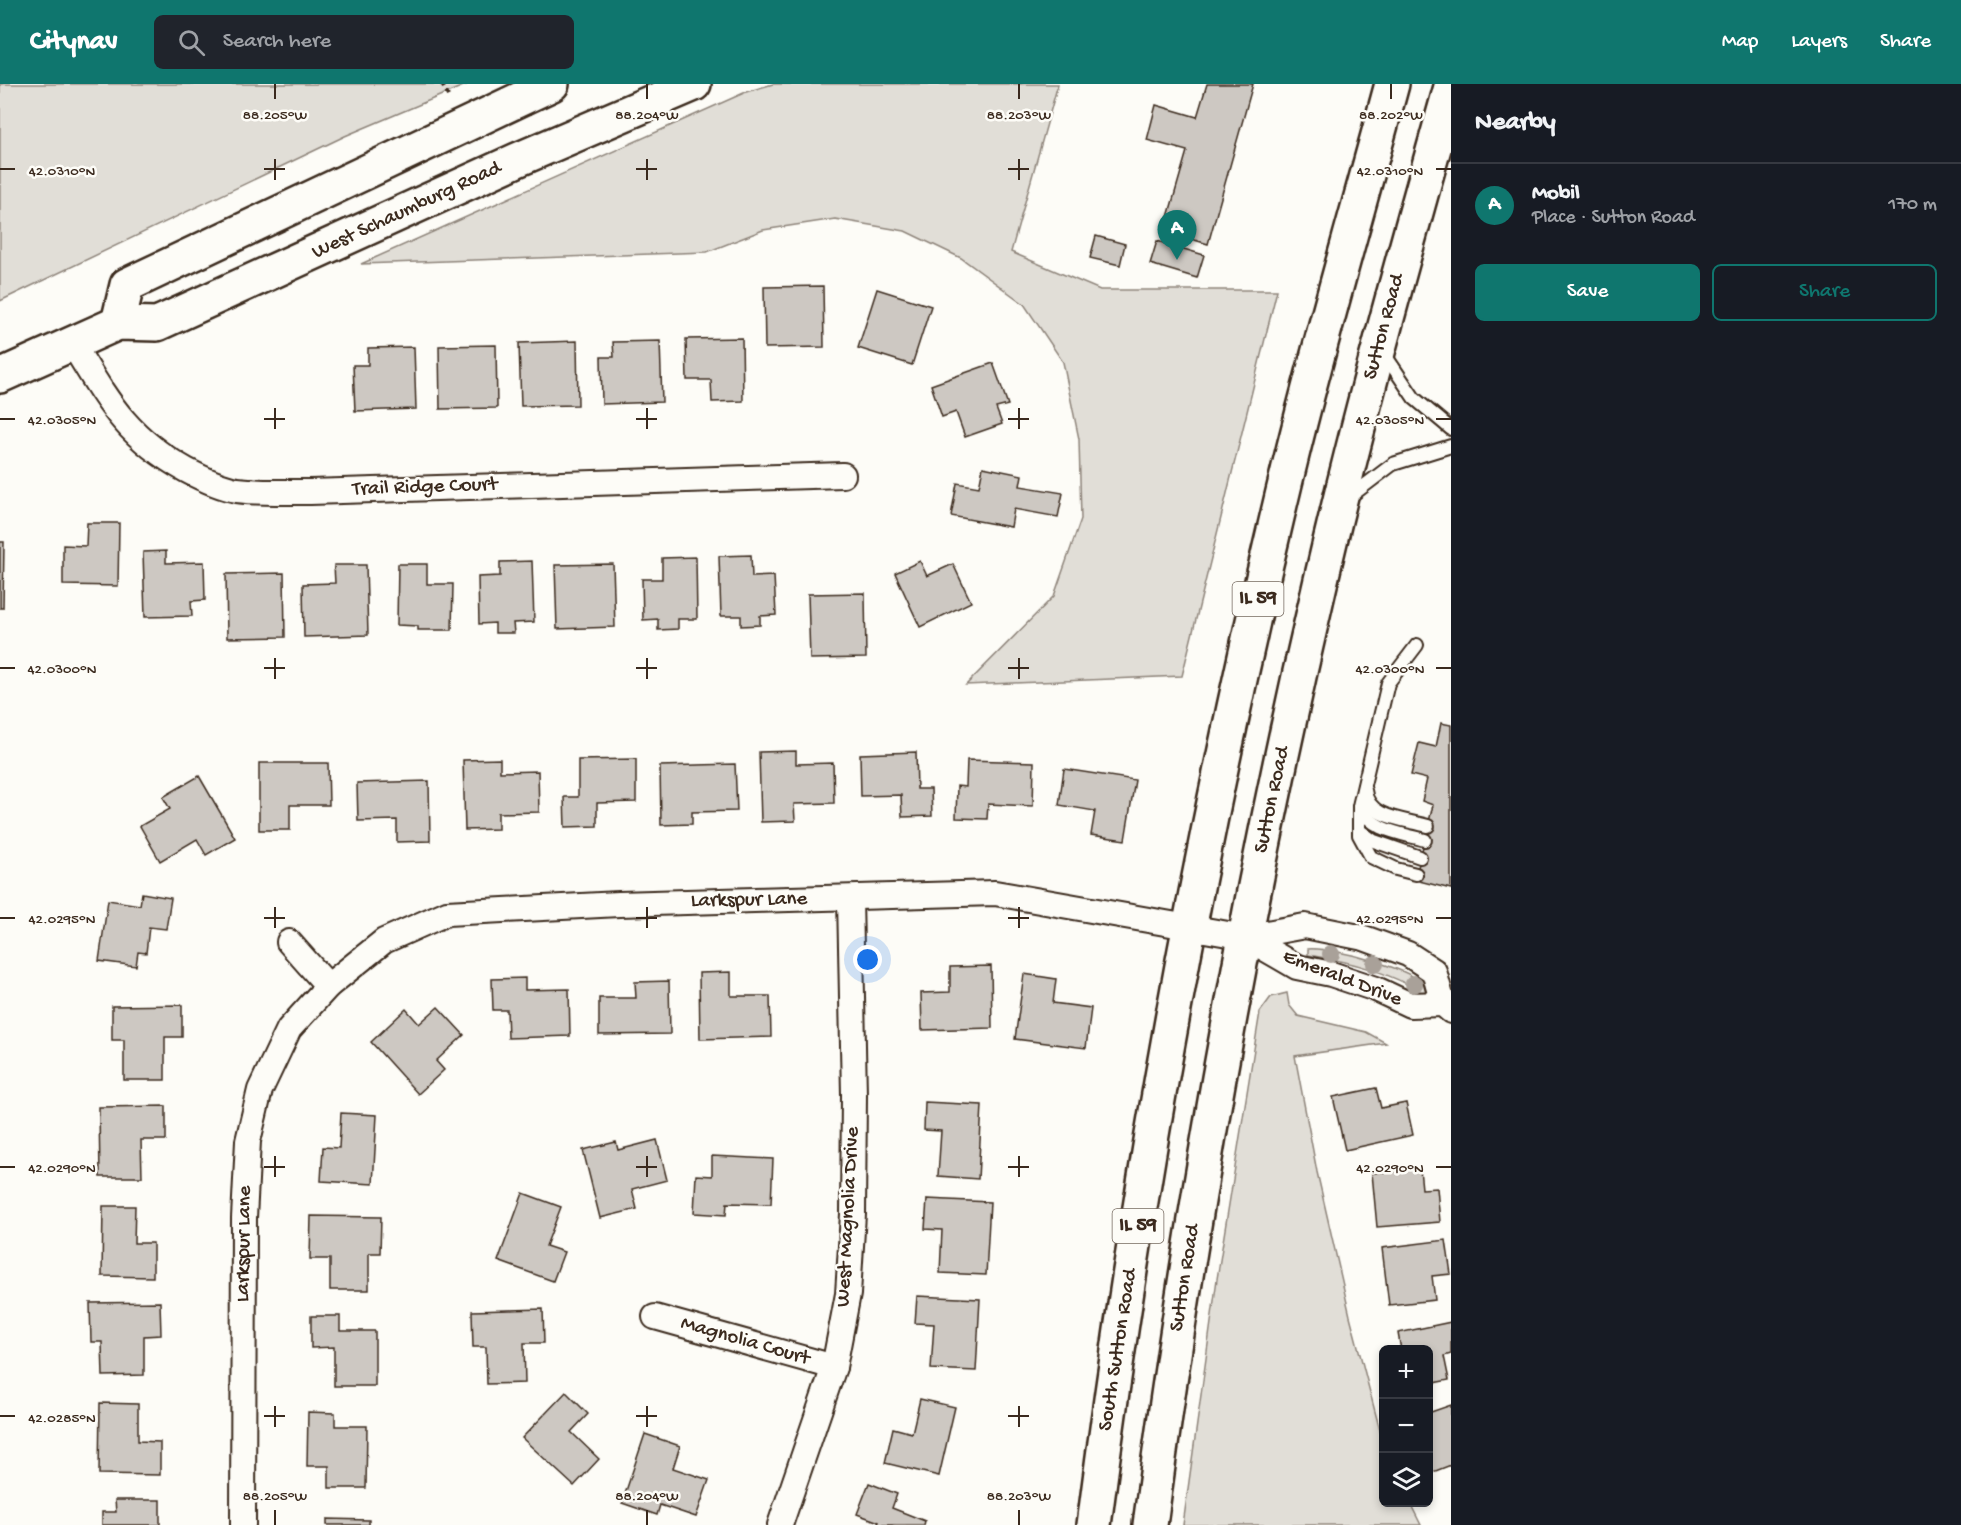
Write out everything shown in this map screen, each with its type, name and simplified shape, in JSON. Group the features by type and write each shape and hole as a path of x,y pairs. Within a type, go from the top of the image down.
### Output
{"main road":[{"path":"118,323 127,285 552,84"},
{"name":"West Schaumburg Road","path":"0,376 118,323 157,324 539,151 694,84"},
{"name":"IL 59","path":"1190,928 1217,785 1288,470 1392,84"},
{"name":"Sutton Road","path":"1150,1525 1186,1273 1245,937 1272,801 1339,505 1379,346 1451,87"},
{"name":"South Sutton Road","path":"1094,1525 1146,1170 1190,928"}],"street":[{"name":"Trail Ridge Court","path":"72,343 110,405 128,428 147,446 201,478 235,489 310,492 843,475"},
{"name":"Larkspur Lane","path":"243,1525 244,1218 248,1141 260,1090 289,1029 328,986 384,941 447,913 619,904 995,892 1190,928"},
{"name":"West Magnolia Drive","path":"780,1525 834,1367 848,1294 853,1214 850,898"},
{"name":"Emerald Drive","path":"1190,928 1245,937 1305,926 1364,938 1408,954 1434,971 1447,1008 1410,1005 1376,989 1331,974 1297,967 1245,937"},
{"path":"290,942 328,986"},
{"name":"Magnolia Court","path":"655,1317 834,1367"}],"lane":[{"path":"1379,346 1414,398 1451,429"},
{"path":"1339,505 1393,464 1451,446"},
{"path":"1416,874 1396,869 1371,857 1359,830 1359,806 1388,683 1417,645"},
{"path":"1364,780 1366,800 1376,812 1428,826"},
{"path":"1359,806 1365,818 1383,828 1425,840"},
{"path":"1359,830 1374,841 1420,857"}],"shaded area":[{"path":"0,84 468,84 345,136 0,301"},
{"path":"773,84 1058,84 1011,252 1100,290 1277,290 1182,676 966,685 1054,596 1081,519 1079,439 1063,362 1024,304 961,258 905,231 835,219 763,230 707,252 361,264 746,92"},
{"path":"1308,949 1320,949 1373,961 1408,974 1430,989 1426,995 1384,974 1340,961 1308,955"},
{"path":"1287,993 1289,1005 1298,1016 1366,1032 1386,1043 1295,1056 1317,1172 1350,1316 1379,1427 1379,1507 1412,1507 1421,1525 1183,1525 1217,1279 1260,1012 1271,997"}],"building":[{"path":"1207,84 1253,84 1208,244 1164,231 1187,151 1147,140 1156,105 1197,117"},
{"path":"1096,236 1125,244 1120,265 1090,258"},
{"path":"1157,241 1204,255 1197,278 1150,264"},
{"path":"823,286 824,347 765,348 764,287"},
{"path":"877,289 931,306 912,365 858,348"},
{"path":"742,338 743,401 712,402 711,380 687,380 686,339"},
{"path":"577,341 578,405 521,406 519,343"},
{"path":"660,341 662,402 602,404 601,357 614,357 613,342"},
{"path":"496,345 497,408 440,409 439,346"},
{"path":"414,347 416,409 355,411 353,365 368,365 368,348"},
{"path":"993,363 1008,405 996,408 1002,424 965,437 956,412 942,417 931,385"},
{"path":"983,467 1022,475 1020,486 1063,493 1058,517 1014,509 1011,527 951,516 957,483 979,487"},
{"path":"87,523 119,523 118,586 63,585 63,545 86,546"},
{"path":"0,542 4,542 3,608 0,608"},
{"path":"166,551 166,563 204,562 205,600 191,601 192,616 145,617 143,552"},
{"path":"751,555 752,577 774,576 776,615 760,616 760,625 741,626 741,616 721,616 719,556"},
{"path":"696,557 697,619 678,619 678,629 658,630 658,619 643,620 642,579 662,579 662,558"},
{"path":"532,561 534,622 513,623 514,633 495,633 495,623 479,624 478,577 500,576 500,562"},
{"path":"920,561 927,576 953,564 971,602 920,627 895,573"},
{"path":"398,564 427,564 427,584 453,584 452,630 418,630 418,626 397,625"},
{"path":"613,564 615,627 557,629 555,565"},
{"path":"334,565 366,565 368,635 304,637 303,584 335,583"},
{"path":"284,573 285,637 227,638 226,574"},
{"path":"865,593 866,658 810,659 808,594"},
{"path":"1441,723 1451,725 1451,889 1415,880 1433,805 1422,801 1427,779 1411,775 1419,743 1436,747"},
{"path":"796,751 796,764 833,763 834,803 794,804 795,821 761,822 759,752"},
{"path":"916,752 917,789 931,789 932,816 902,817 901,795 861,796 860,754"},
{"path":"500,759 500,772 538,771 539,812 498,813 498,829 465,830 463,760"},
{"path":"636,759 636,802 597,803 597,826 565,827 564,797 578,797 578,760"},
{"path":"967,760 1034,762 1033,806 988,804 987,819 956,818 957,786 966,787"},
{"path":"259,763 328,763 329,805 290,805 290,830 259,830"},
{"path":"735,764 737,811 692,812 692,824 661,825 660,766"},
{"path":"1064,769 1135,780 1125,840 1091,835 1095,811 1059,805"},
{"path":"199,776 235,838 206,855 197,839 160,861 140,826 170,809 163,797"},
{"path":"429,781 430,841 397,842 397,820 358,821 357,783"},
{"path":"142,893 171,898 166,929 149,927 146,953 138,952 136,966 99,961 108,900 140,905"},
{"path":"991,966 992,1028 922,1030 921,993 950,992 950,967"},
{"path":"731,972 731,996 770,996 771,1037 700,1039 699,973"},
{"path":"1024,974 1056,979 1053,1003 1091,1008 1086,1048 1015,1039"},
{"path":"525,978 525,990 569,989 570,1036 508,1038 507,1010 493,1010 492,979"},
{"path":"669,981 670,1034 599,1035 599,998 636,998 635,982"},
{"path":"182,1005 182,1037 165,1037 165,1080 124,1080 124,1040 112,1040 112,1006"},
{"path":"438,1007 464,1035 436,1061 444,1070 418,1094 371,1042 406,1009 419,1024"},
{"path":"1376,1088 1381,1108 1406,1103 1413,1135 1345,1150 1333,1097"},
{"path":"925,1102 982,1105 978,1179 938,1176 941,1131 924,1130"},
{"path":"166,1106 166,1140 141,1140 142,1177 100,1177 99,1107"},
{"path":"341,1113 377,1115 373,1184 321,1181 323,1147 339,1148"},
{"path":"657,1140 667,1180 632,1189 637,1209 600,1218 583,1150 616,1142 618,1150"},
{"path":"712,1156 773,1159 771,1204 727,1203 726,1215 694,1213 696,1175 712,1176"},
{"path":"1420,1169 1422,1189 1437,1188 1440,1222 1377,1227 1372,1173"},
{"path":"523,1193 561,1207 546,1246 564,1252 553,1281 498,1261"},
{"path":"927,1199 990,1202 986,1275 940,1273 942,1230 925,1229"},
{"path":"103,1206 135,1206 134,1243 153,1243 153,1277 102,1276"},
{"path":"311,1216 381,1217 380,1253 369,1253 369,1290 330,1290 330,1259 310,1259"},
{"path":"1446,1240 1451,1274 1432,1276 1435,1300 1389,1305 1382,1248"},
{"path":"917,1296 980,1299 976,1371 931,1369 934,1324 915,1323"},
{"path":"160,1302 161,1335 144,1336 144,1375 103,1376 102,1342 91,1342 90,1303"},
{"path":"543,1309 544,1343 524,1343 525,1383 487,1384 486,1347 473,1347 472,1311"},
{"path":"311,1316 340,1316 340,1331 375,1331 375,1386 334,1386 334,1347 311,1348"},
{"path":"1451,1322 1451,1354 1444,1356 1449,1380 1433,1383 1433,1345 1400,1345 1398,1333"},
{"path":"566,1392 588,1414 571,1432 599,1459 574,1486 522,1438"},
{"path":"920,1399 955,1407 939,1476 885,1463 893,1428 912,1433"},
{"path":"100,1403 138,1404 138,1441 160,1442 160,1475 99,1474"},
{"path":"1451,1405 1451,1465 1433,1472 1433,1453 1433,1411"},
{"path":"308,1412 335,1413 335,1426 367,1426 366,1488 329,1488 329,1466 307,1466"},
{"path":"645,1434 680,1446 673,1468 709,1480 696,1517 660,1505 657,1515 622,1503"},
{"path":"869,1483 897,1494 892,1508 925,1521 924,1525 877,1525 879,1522 857,1514"},
{"path":"115,1500 160,1500 160,1525 102,1525 102,1512 116,1512"},
{"path":"327,1519 369,1520 369,1525 327,1525"}],"place":[{"name":"Mobil","path":"1177,260"}]}
